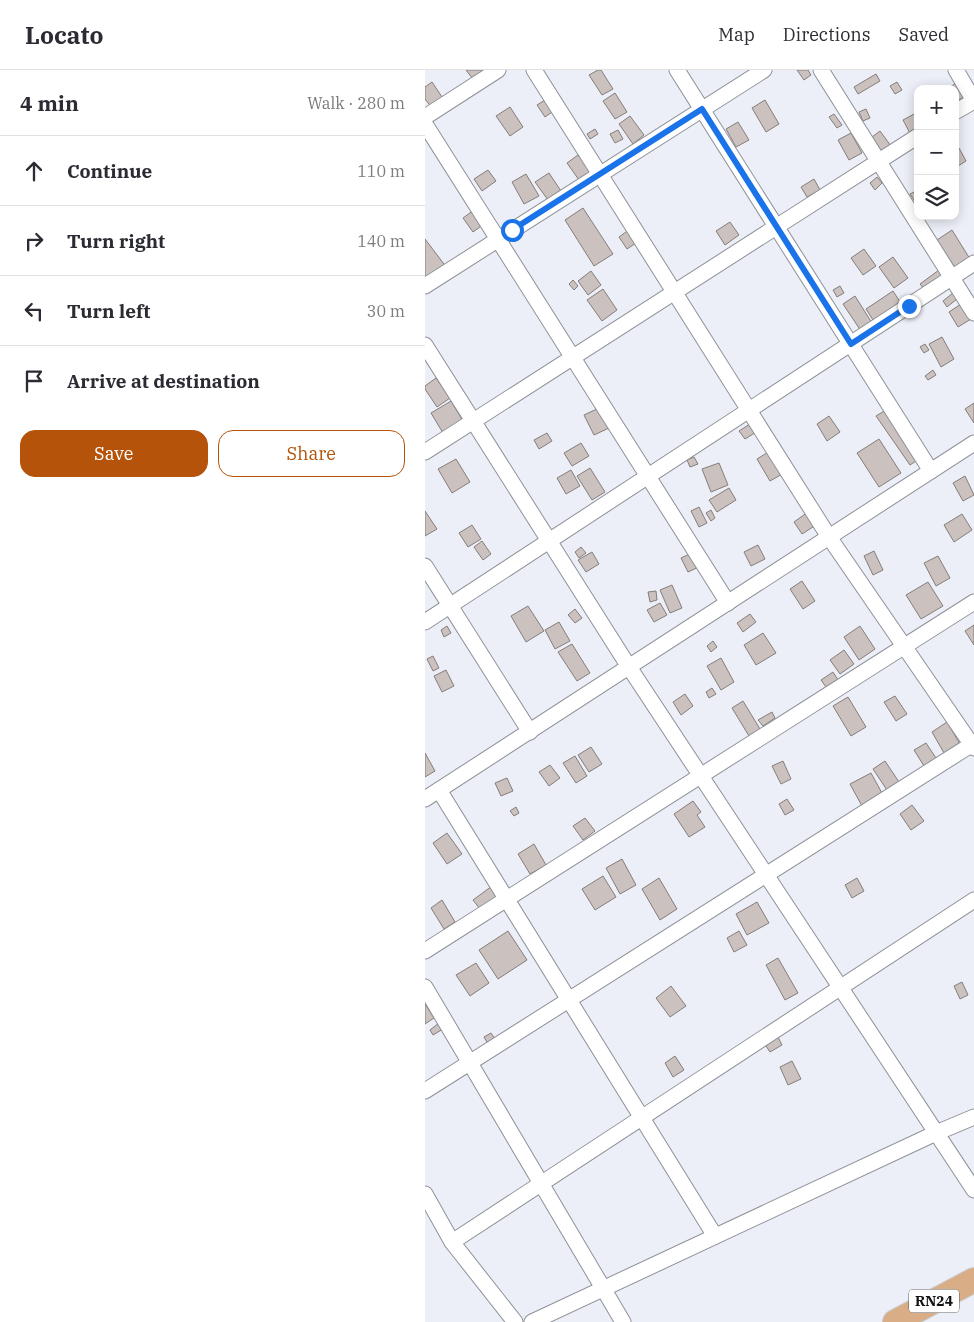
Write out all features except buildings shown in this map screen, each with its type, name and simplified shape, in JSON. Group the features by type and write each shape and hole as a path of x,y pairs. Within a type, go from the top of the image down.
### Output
{"main road":[{"name":"RN24","path":"895,1322 974,1280"}],"street":[{"path":"425,117 498,70"},
{"path":"425,1091 973,745 829,537 534,70"},
{"path":"677,70 931,470"},
{"path":"425,286 764,70"},
{"path":"821,70 974,312"},
{"path":"956,70 974,101 959,110"},
{"path":"425,124 728,603"},
{"path":"425,452 914,138"},
{"path":"425,622 974,263"},
{"path":"425,345 629,667 974,1190"},
{"path":"425,800 974,443"},
{"path":"425,566 530,732"},
{"path":"425,951 974,602"},
{"path":"439,790 715,1236"},
{"path":"452,1242 974,900"},
{"path":"425,987 623,1322"},
{"path":"533,1322 936,1133 974,1117"},
{"path":"425,1194 452,1242 515,1322"}],"route":[{"path":"512,230 702,109 851,344 909,306"}]}
